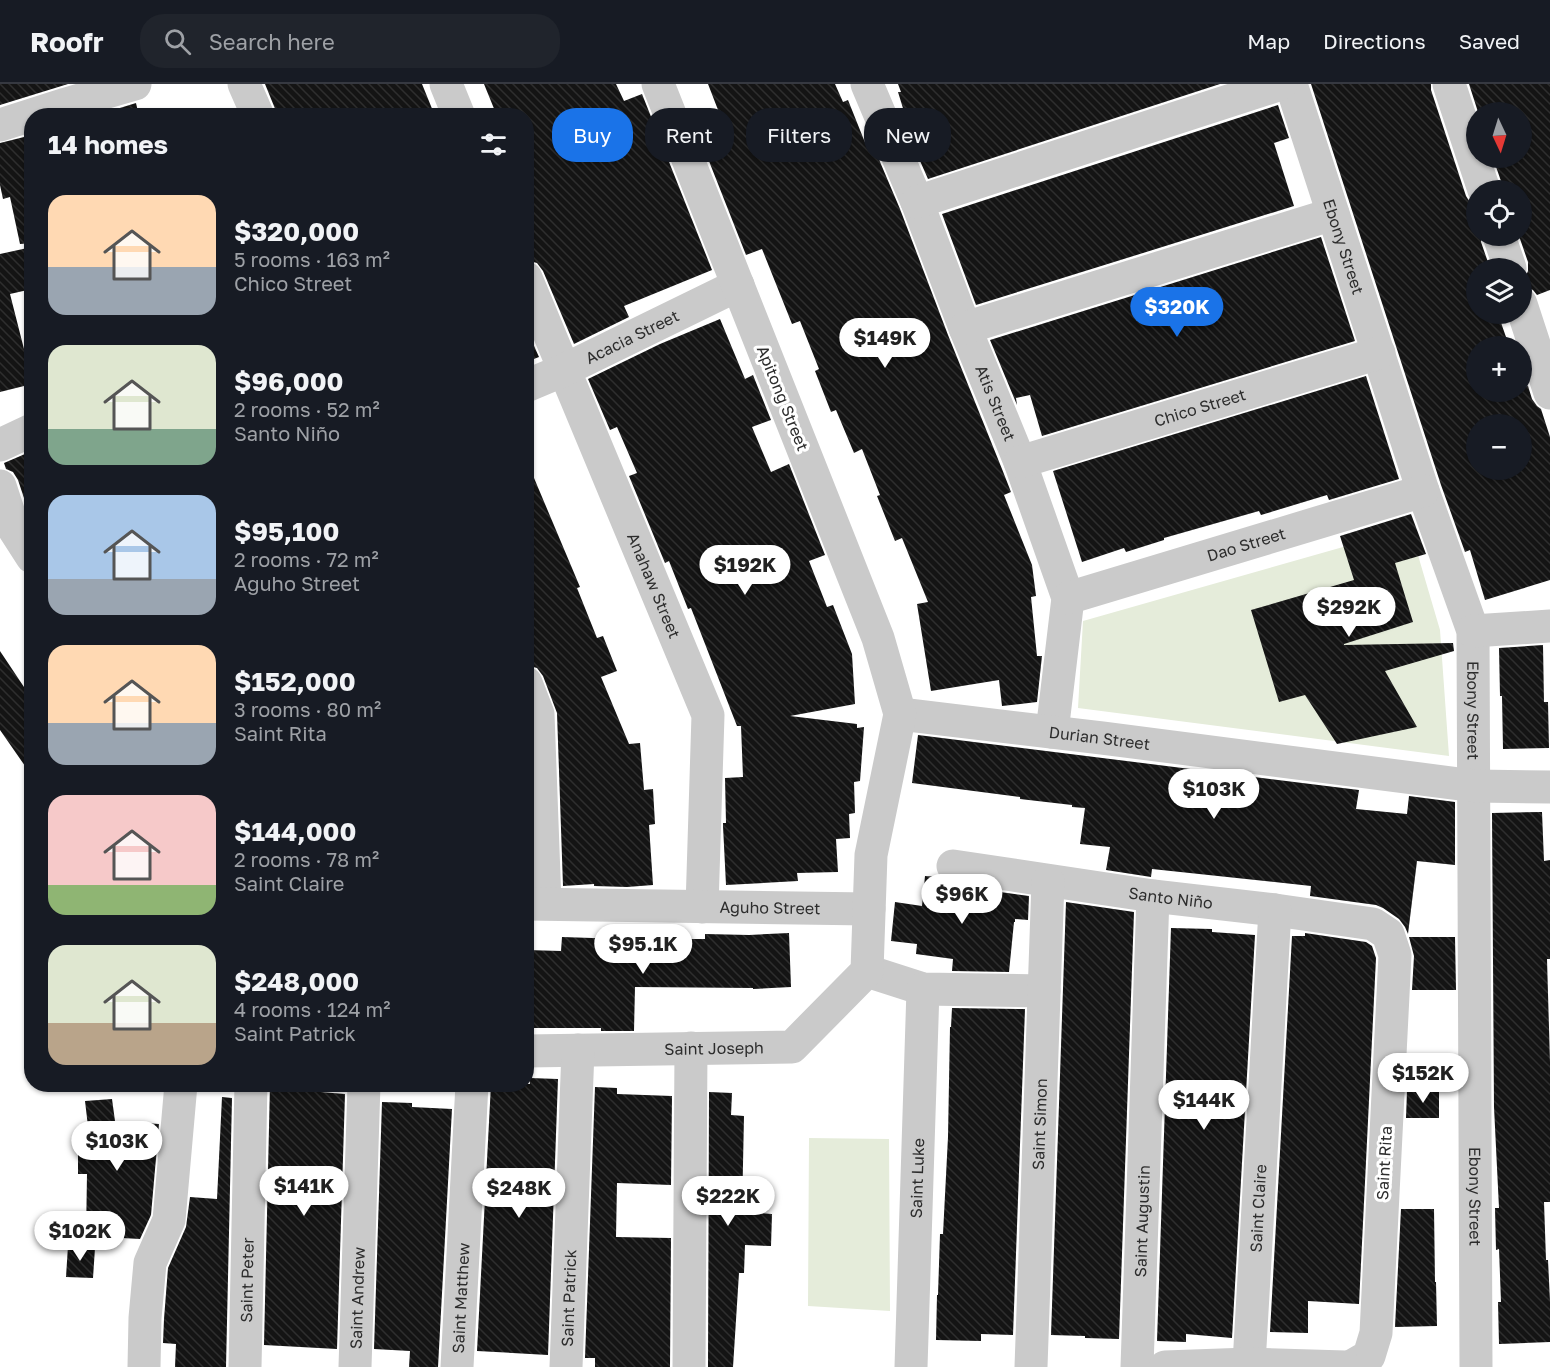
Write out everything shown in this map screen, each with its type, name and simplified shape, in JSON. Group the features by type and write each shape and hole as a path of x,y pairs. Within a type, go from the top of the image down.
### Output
{"street":[{"path":"73,108 135,84"},
{"path":"244,84 254,108"},
{"path":"446,84 456,108"},
{"name":"Apitong Street","path":"658,84 878,638 900,714"},
{"name":"Atis Street","path":"867,84 917,202 1020,462 1068,598 1052,732"},
{"path":"917,202 1281,84"},
{"name":"Ebony Street","path":"1291,84 1423,491 1473,630 1476,1367"},
{"path":"1449,84 1481,180"},
{"path":"0,125 24,120"},
{"path":"965,328 1333,214"},
{"name":"Acacia Street","path":"534,383 738,285"},
{"name":"Anahaw Street","path":"534,297 708,715 702,907"},
{"path":"1528,324 1550,393"},
{"name":"Chico Street","path":"1020,462 1378,353"},
{"path":"0,446 24,434"},
{"path":"0,486 14,530 24,545"},
{"name":"Dao Street","path":"1068,598 1423,491"},
{"path":"1473,630 1550,626"},
{"path":"534,704 538,714 536,903"},
{"path":"900,714 871,855 867,971 923,989 1044,991"},
{"name":"Durian Street","path":"900,714 1475,786 1550,786"},
{"name":"Santo Niño","path":"953,866 1153,896 1373,924 1388,934"},
{"name":"Saint Simon","path":"1031,1367 1048,880"},
{"name":"Saint Augustin","path":"1137,1367 1153,896"},
{"name":"Aguho Street","path":"536,903 869,909"},
{"name":"Saint Claire","path":"1249,1364 1275,910"},
{"name":"Saint Rita","path":"1355,1363 1376,1333 1395,955 1388,934"},
{"name":"Saint Joseph","path":"534,1051 792,1047 867,971"},
{"name":"Saint Luke","path":"911,1367 923,989"},
{"path":"689,1367 691,1048"},
{"name":"Saint Patrick","path":"566,1367 578,1050"},
{"path":"144,1367 145,1318 150,1263 170,1220 180,1092"},
{"name":"Saint Peter","path":"245,1367 251,1092"},
{"name":"Saint Andrew","path":"355,1367 364,1092"},
{"name":"Saint Matthew","path":"457,1367 472,1092"},
{"path":"1165,1367 1355,1363"}],"green space":[{"path":"1410,528 1440,630 1449,756 1078,708 1083,621"},
{"path":"809,1138 889,1139 890,1311 808,1306"}],"building":[{"path":"0,84 68,84 0,105"},
{"path":"265,84 422,84 432,108 275,108"},
{"path":"484,84 616,84 624,101 642,94 648,108 645,108 645,162 669,162 712,270 624,306 629,317 574,344 543,271 534,262 534,108 494,108"},
{"path":"708,84 835,84 843,102 848,100 851,108 746,108 746,162 852,162 852,110 864,140 864,162 880,162 1011,492 1004,495 1032,565 1036,596 1031,597 1037,656 1042,656 1037,702 1002,706 999,680 931,691 917,604 928,602 902,538 895,541 862,449 854,453 836,410 831,412 815,371 819,369 800,321 792,324 762,249 746,255 709,162 734,162 734,108 717,108"},
{"path":"898,84 1220,84 928,179 921,162 951,162 951,108 903,108 898,92 901,92"},
{"path":"1311,84 1431,84 1466,196 1466,246 1482,246 1487,258 1466,258 1466,324 1501,324 1506,336 1466,336 1466,402 1532,402 1532,399 1541,409 1550,437 1550,580 1485,600 1470,550 1465,552 1441,485"},
{"path":"1469,84 1550,84 1550,290 1537,295 1532,290 1532,258 1527,258 1522,246 1532,246 1532,180 1501,180 1496,168 1532,168 1532,102 1475,102"},
{"path":"136,103 137,108 120,108"},
{"path":"1278,105 1289,138 1274,143 1294,206 976,305 942,214"},
{"path":"24,137 24,244 20,244 10,197 3,199 0,185 0,143"},
{"path":"1321,237 1355,341 1042,436 1030,395 1016,398 1017,405 990,340"},
{"path":"24,249 24,291 10,294 24,349 24,386 0,392 0,254"},
{"path":"720,319 745,379 753,375 771,420 752,427 771,472 789,464 825,555 809,561 827,607 833,605 852,654 855,704 790,716 857,724 857,728 864,727 860,781 854,782 855,813 849,814 850,838 836,839 838,872 797,873 798,881 726,885 723,826 723,823 726,823 725,778 743,777 741,726 737,726 691,608 688,609 669,561 665,563 629,476 637,473 617,427 610,430 588,379 660,344"},
{"path":"534,346 539,357 534,359"},
{"path":"1366,376 1399,479 1329,500 1327,495 1261,515 1259,511 1164,538 1164,540 1126,552 1124,548 1082,562 1053,471"},
{"path":"24,454 24,498 18,480 13,472 6,469 4,463"},
{"path":"534,478 580,587 577,588 597,638 603,636 617,671 601,677 629,744 640,743 644,790 653,789 655,824 649,825 653,885 563,886 557,713 543,676 534,667"},
{"path":"1411,514 1426,554 1395,563 1413,622 1344,645 1453,643 1454,651 1385,671 1417,727 1337,744 1305,695 1279,702 1251,610 1354,580 1340,536"},
{"path":"1543,645 1544,702 1548,702 1549,748 1503,749 1499,648"},
{"path":"0,651 24,687 24,764 0,730"},
{"path":"918,735 1359,790 1356,809 1407,814 1409,796 1455,802 1455,865 1417,861 1408,934 1399,919 1383,908 1376,905 1310,896 1311,886 1152,869 1151,877 1106,870 1110,847 1080,844 1085,808 912,783"},
{"path":"1542,812 1544,861 1550,860 1550,959 1547,959 1550,1202 1544,1202 1550,1342 1499,1344 1498,1302 1501,1302 1495,1208 1499,1208 1494,1107 1492,813"},
{"path":"925,876 939,877 950,885 1029,896 1028,920 1015,919 1014,922 1009,972 952,971 953,959 916,954 917,944 891,941 895,902 922,906"},
{"path":"1066,902 1134,912 1119,1339 1051,1335"},
{"path":"1171,928 1212,929 1212,932 1255,935 1232,1338 1186,1334 1186,1342 1157,1341"},
{"path":"789,933 791,987 753,989 635,987 634,1031 601,1031 601,1028 534,1028 534,950 561,951 562,937 653,940 705,939 705,934"},
{"path":"1305,933 1366,942 1372,946 1376,958 1359,1304 1308,1301 1308,1333 1270,1332 1292,936 1305,936"},
{"path":"1409,937 1455,937 1456,990 1412,990 1414,956"},
{"path":"952,1008 1025,1009 1013,1335 981,1334 981,1341 936,1340 940,1234 943,1234 948,1137"},
{"path":"534,1078 558,1079 548,1355 477,1351 491,1092 534,1092"},
{"path":"595,1087 617,1088 617,1094 672,1096 671,1185 617,1183 616,1237 671,1238 670,1367 595,1367 595,1358 585,1358"},
{"path":"1439,1090 1439,1118 1406,1118 1407,1091"},
{"path":"270,1092 345,1094 337,1349 264,1345"},
{"path":"709,1092 732,1093 731,1115 744,1116 742,1212 772,1214 771,1246 745,1245 744,1273 739,1273 733,1367 708,1367"},
{"path":"222,1097 232,1098 226,1367 175,1367 176,1344 163,1343 168,1268 186,1227 190,1197 217,1199"},
{"path":"112,1099 115,1121 159,1124 151,1215 140,1239 86,1236 87,1174 78,1174 78,1135 89,1135 85,1101"},
{"path":"382,1102 412,1103 412,1107 452,1109 438,1367 409,1367 410,1351 374,1349"},
{"path":"1401,1209 1434,1209 1437,1326 1395,1327"},
{"path":"68,1246 95,1248 93,1278 66,1277"}]}
